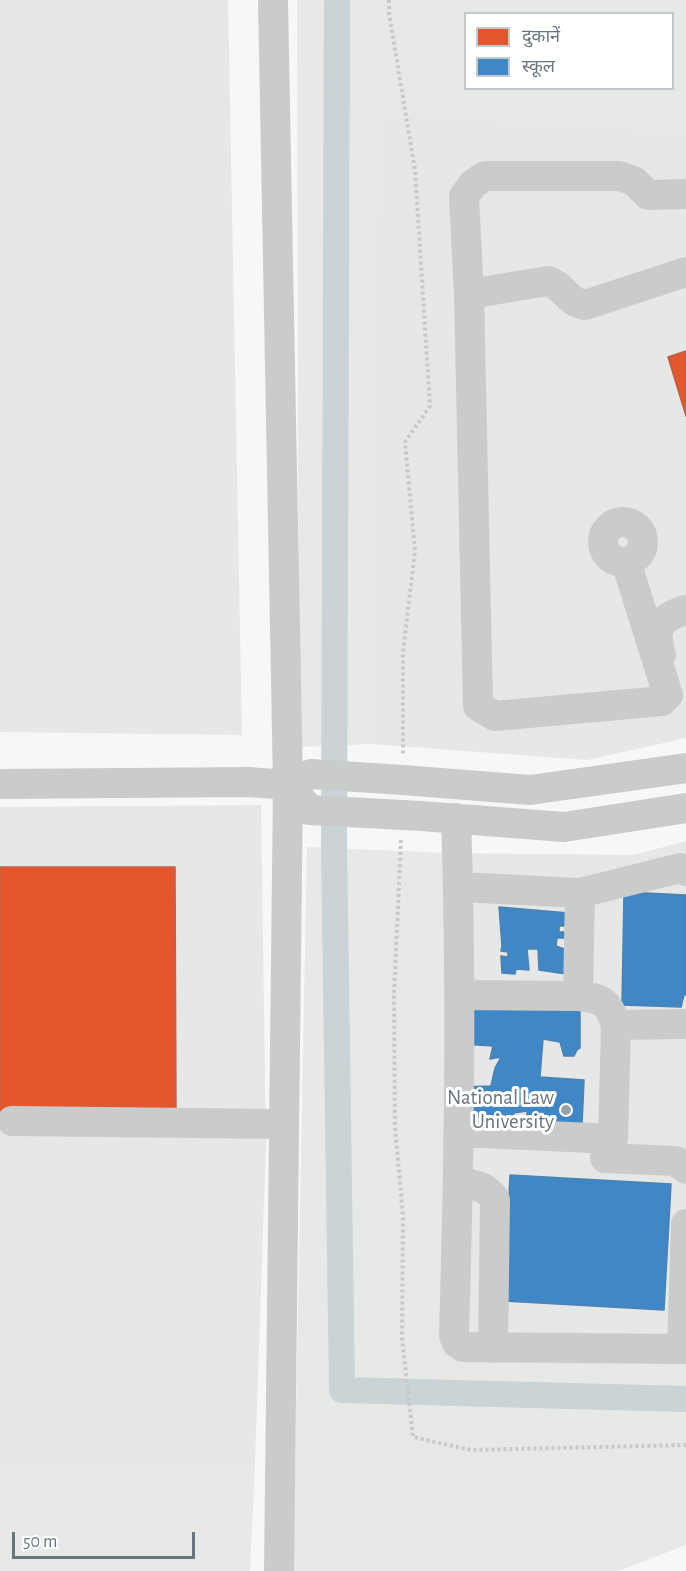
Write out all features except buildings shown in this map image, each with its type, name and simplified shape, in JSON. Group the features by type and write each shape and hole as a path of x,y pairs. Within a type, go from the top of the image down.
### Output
{"street":[{"path":"273,0 299,779 283,1124 279,1571"},
{"path":"626,562 668,695 662,701 495,716 478,706 469,294 464,196 473,183 484,176 619,176 634,182 648,195 686,194"},
{"path":"469,294 548,281 554,282 573,301 585,304 686,272"},
{"path":"686,610 667,617 660,625 657,635 671,688 683,699 686,698"},
{"path":"0,784 248,782 365,778 530,790 686,768"},
{"path":"299,779 310,810 564,827 686,808"},
{"path":"456,818 460,995 460,1132 454,1336 457,1343 463,1347 493,1348 684,1349 686,1224"},
{"path":"459,887 580,893 684,868"},
{"path":"578,996 580,893"},
{"path":"460,995 596,998 612,1012 616,1025 614,1139 460,1132"},
{"path":"616,1025 686,1024"},
{"path":"12,1121 283,1124"},
{"path":"605,1158 676,1161 686,1168"},
{"path":"458,1183 486,1189 495,1200 493,1348"}],"path":[{"path":"389,0 389,13 415,170 430,406 405,442 415,551 403,652 403,780"},
{"path":"402,815 394,994 395,1126 403,1217 402,1338 413,1437 471,1450 686,1445"}],"shaded area":[{"path":"0,0 228,0 242,735 0,732"},
{"path":"297,0 686,0 686,131 377,114 371,744 299,747"},
{"path":"377,113 686,131 686,738 587,760 371,744"},
{"path":"261,805 266,1145 255,1464 0,1469 0,807"},
{"name":"National Law University","path":"686,841 686,1368 444,1365 448,853 634,855"},
{"path":"307,847 448,853 444,1364 686,1368 686,1545 618,1571 293,1571"},
{"path":"255,1464 250,1571 0,1571 0,1469"}],"waterway":[{"path":"337,0 334,845 342,1390 686,1399"}],"place":[{"name":"National Law University","path":"566,1110"}]}
